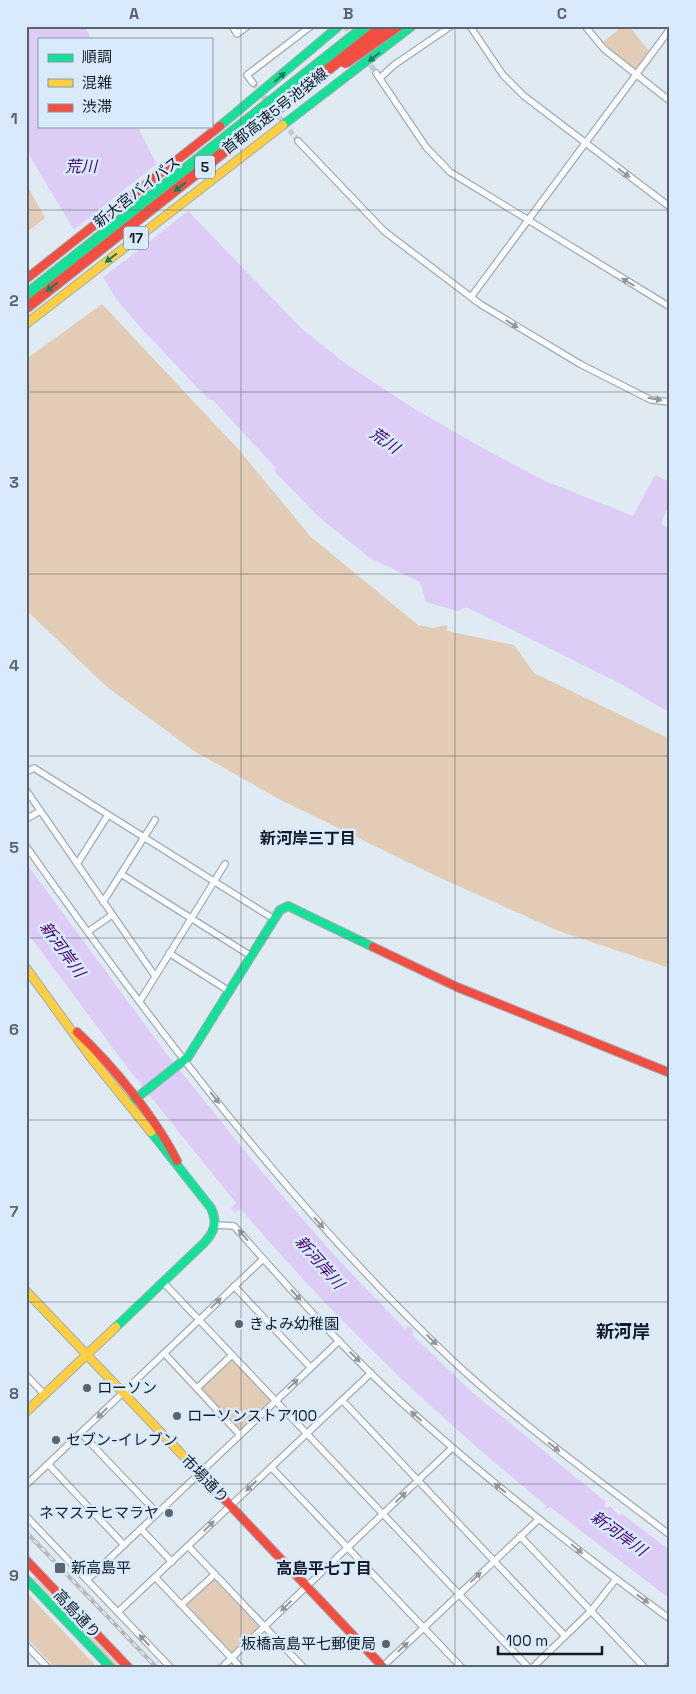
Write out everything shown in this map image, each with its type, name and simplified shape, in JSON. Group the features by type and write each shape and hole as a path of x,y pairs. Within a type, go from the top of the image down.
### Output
{"main road":[{"name":"新大宮バイパス","path":"26,279 243,108 339,26"},
{"path":"277,103 355,26"},
{"name":"首都高速5号池袋線","path":"26,308 277,103 366,26"},
{"name":"首都高速5号池袋線","path":"26,295 277,103 383,26"},
{"path":"277,103 398,26"},
{"name":"17","path":"26,324 412,26"},
{"path":"136,1098 184,1061 274,919 282,908 291,906 457,987 670,1073"},
{"path":"26,968 92,1060 211,1208 216,1225 209,1238 26,1412"},
{"path":"62,1016 100,1054 136,1098 166,1139 187,1179"},
{"name":"市場通り","path":"26,1291 382,1667"},
{"name":"高島通り","path":"26,1560 128,1668"},
{"name":"高島通り","path":"26,1579 111,1668"}],"street":[{"path":"232,26 237,34 248,26"},
{"path":"253,83 247,74 311,26"},
{"path":"451,26 378,76 426,146 442,164 460,179 670,307"},
{"path":"470,26 512,86 670,207"},
{"path":"585,26 604,49 670,101"},
{"path":"471,298 670,29"},
{"path":"298,141 384,231 471,298 580,364 651,400 670,402"},
{"path":"26,772 34,768 274,919"},
{"path":"26,790 155,976"},
{"path":"26,819 40,811"},
{"path":"77,864 108,815"},
{"path":"103,902 155,820"},
{"path":"26,846 184,1061 312,1215 415,1324 459,1366 540,1436 670,1535"},
{"path":"140,1000 226,864"},
{"path":"121,874 251,956"},
{"path":"89,932 112,915"},
{"path":"169,953 229,991"},
{"path":"216,1225 234,1226 339,1341 452,1448 539,1519 670,1618"},
{"path":"26,1485 264,1259"},
{"path":"163,1282 530,1668 591,1611 616,1579"},
{"path":"234,1286 311,1368"},
{"path":"87,1580 339,1341"},
{"path":"164,1353 240,1435"},
{"path":"197,1388 232,1355"},
{"path":"118,1612 371,1373"},
{"path":"26,1375 45,1395"},
{"path":"342,1400 565,1636"},
{"path":"81,1433 157,1513"},
{"path":"221,1668 452,1448"},
{"path":"48,1464 124,1545"},
{"path":"271,1466 462,1668"},
{"path":"26,1516 171,1668"},
{"path":"382,1667 539,1519"},
{"path":"141,1529 172,1562"},
{"path":"520,1536 646,1668"},
{"path":"188,1546 304,1668"},
{"path":"182,1604 215,1574"},
{"path":"155,1577 242,1668"},
{"path":"26,1645 48,1668"},
{"path":"667,1668 670,1665"}],"shaded area":[{"path":"623,26 629,26 649,51 635,70 603,42"},
{"path":"26,183 45,218 26,233"},
{"path":"102,304 239,450 311,537 418,625 433,628 447,625 447,631 514,645 534,673 670,739 670,968 556,930 434,875 279,799 194,751 107,687 26,610 26,359"},
{"path":"233,1360 270,1399 270,1403 243,1428 238,1428 202,1390 203,1386"},
{"path":"34,1577 121,1668 118,1668"},
{"path":"212,1579 216,1579 259,1625 259,1628 234,1652 230,1652 187,1606 187,1603"},
{"path":"26,1592 98,1668 55,1668 26,1637"}],"water":[{"name":"荒川","path":"26,26 85,26 91,38 38,38 38,128 138,128 154,159 190,213 301,328 346,364 413,408 479,446 545,481 633,516 655,475 670,482 670,503 661,523 670,530 670,713 621,684 466,607 458,611 426,602 420,582 370,558 320,518 274,471 276,468 213,400 209,400 116,299 26,148"},
{"name":"新河岸川","path":"26,863 168,1056 266,1177 270,1173 267,1178 332,1253 405,1329 409,1326 413,1330 412,1335 472,1392 606,1502 604,1506 607,1508 610,1506 619,1516 621,1513 670,1550 670,1599 550,1507 545,1510 547,1506 465,1437 387,1365 312,1289 241,1209 235,1213 231,1208 236,1203 130,1071 26,931"}],"pier":[{"path":"159,162 191,209 101,279 71,232"}],"tunnel":[{"path":"345,26 353,38"},
{"path":"366,58 376,73"},
{"path":"253,83 298,141"}],"railway":[{"path":"26,1532 157,1668"}],"traffic: fast":[{"path":"220,126 339,26"},
{"path":"26,295 366,26"},
{"path":"283,125 412,26"},
{"path":"134,1100 188,1057 280,910 288,906 373,947"},
{"path":"116,1327 203,1244 210,1236 214,1227 211,1208 151,1132"},
{"path":"26,1579 111,1668"}],"traffic: slow":[{"path":"26,324 283,125"},
{"path":"26,968 92,1059 151,1132"},
{"path":"26,1291 190,1463"},
{"path":"26,1412 116,1327"}],"traffic: jam":[{"path":"26,308 383,26"},
{"path":"345,63 398,26"},
{"path":"26,279 220,126"},
{"path":"373,947 457,987 670,1073"},
{"path":"77,1032 119,1076 157,1127 177,1161"},
{"path":"190,1463 384,1668"},
{"path":"26,1560 129,1668"}],"place":[{"name":"きよみ幼稚園","path":"239,1324"},
{"name":"ローソン","path":"87,1388"},
{"name":"ローソンストア100","path":"177,1416"},
{"name":"セブン-イレブン","path":"56,1440"},
{"name":"ネマステヒマラヤ","path":"169,1513"},
{"name":"新高島平","path":"60,1568"},
{"name":"板橋高島平七郵便局","path":"386,1644"}],"district":[{"name":"新河岸三丁目","path":"308,838"},
{"name":"新河岸","path":"623,1332"},
{"name":"高島平七丁目","path":"324,1568"}]}
